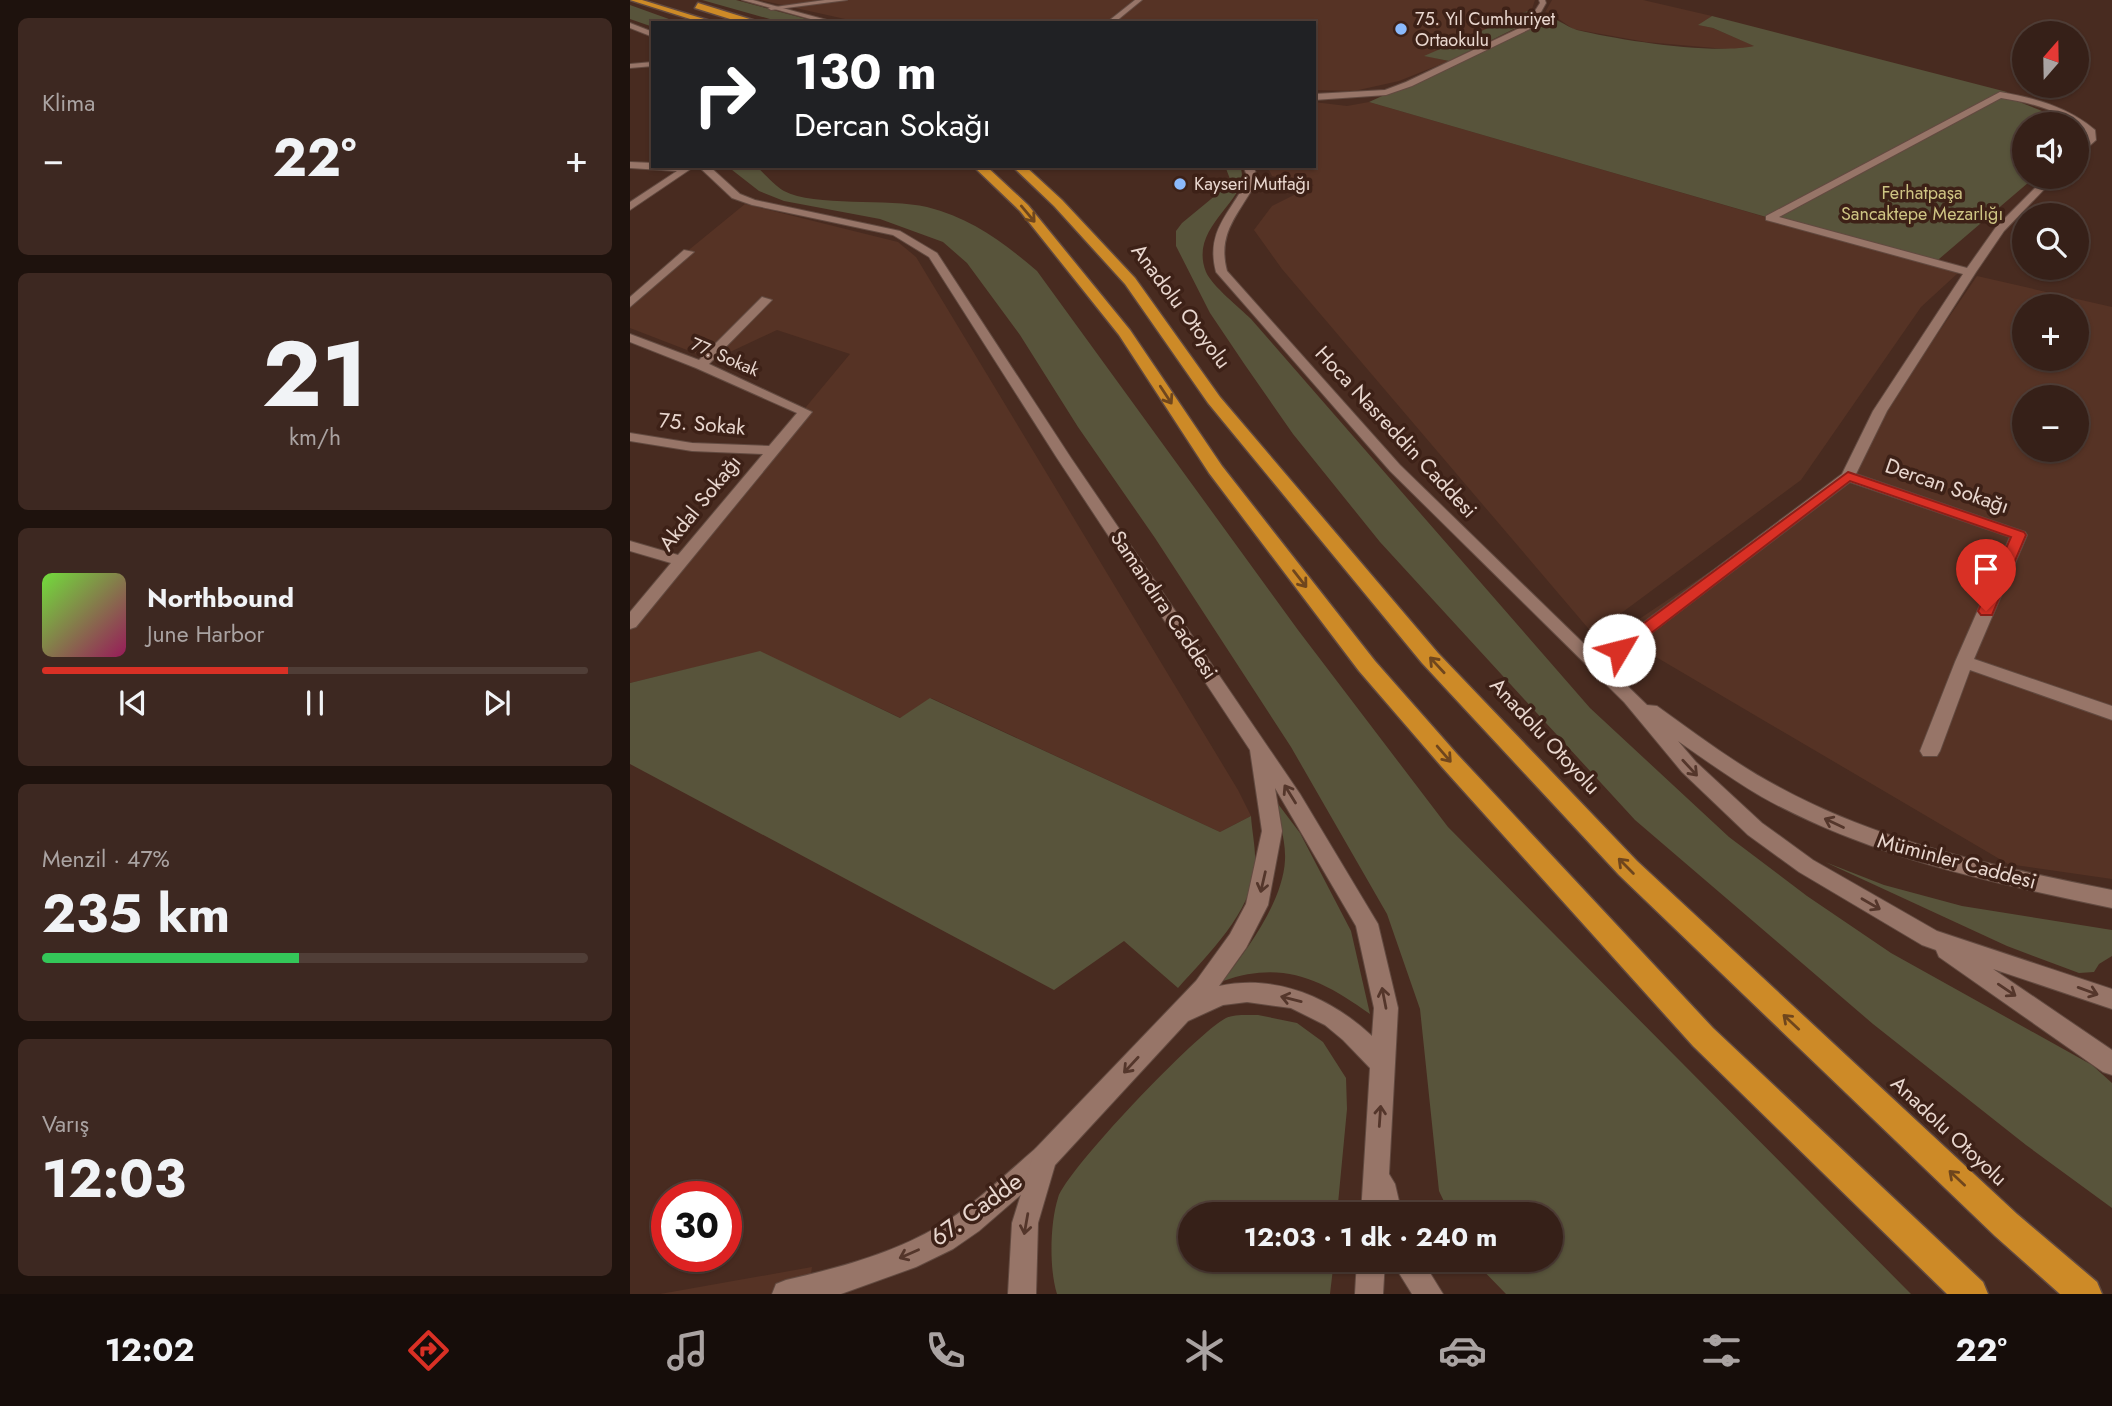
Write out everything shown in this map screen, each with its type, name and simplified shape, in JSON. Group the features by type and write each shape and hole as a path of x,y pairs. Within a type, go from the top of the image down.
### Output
{"highway":[{"path":"633,0 706,21"},
{"path":"684,3 746,21"},
{"path":"981,168 1024,208 1125,333 1215,470 1367,666 1440,750 1703,1037 1971,1294"},
{"name":"Anadolu Otoyolu","path":"1020,168 1058,203 1130,281 1213,400 1430,658 1628,867 2006,1225 2085,1294"},
{"path":"2006,1225 2101,1294"}],"street":[{"path":"745,0 826,21"},
{"path":"771,8 844,0"},
{"path":"1112,21 1139,0"},
{"path":"1316,97 1386,92 1409,84 1529,26 1543,3 1542,0"},
{"path":"630,33 634,27 651,34"},
{"path":"630,66 651,64"},
{"path":"1970,272 1770,218 2000,95 2038,104 2057,112"},
{"path":"630,165 651,166"},
{"path":"630,207 686,168"},
{"name":"Samandıra Caddesi","path":"705,168 736,196 752,202 896,233 933,255 1064,458 1257,742 1367,924 1386,1008 1375,1202"},
{"name":"Hoca Nasreddin Caddesi","path":"1249,168 1253,178 1248,191 1224,224 1217,243 1216,256 1222,272 1395,468 1630,697"},
{"path":"1598,665 1848,476 1880,411 1970,272 2000,229 2039,189"},
{"path":"630,303 688,252"},
{"path":"701,365 766,300"},
{"name":"77. Sokak","path":"630,338 701,365 804,412"},
{"name":"Akdal Sokağı","path":"630,623 804,412"},
{"name":"75. Sokak","path":"630,437 692,447 770,450"},
{"name":"Dercan Sokağı","path":"1848,476 2019,535 1964,662 1930,751"},
{"path":"630,546 681,561"},
{"path":"1964,662 2112,713"},
{"path":"1630,697 1689,767 1755,830 1806,866 1930,938 2112,1064"},
{"name":"Müminler Caddesi","path":"1630,697 1717,758 1786,800 1855,832 1924,857 2112,899"},
{"name":"67. Cadde","path":"786,1294 824,1286 877,1268 943,1239 1044,1158 1204,988 1238,941 1257,905 1272,831 1257,742"},
{"path":"1930,938 2112,999"},
{"path":"1178,1016 1222,995 1269,993 1300,1000 1330,1014 1363,1040 1384,1066"},
{"path":"1021,1294 1025,1223 1044,1158"},
{"path":"1377,1166 1387,1202"},
{"path":"1413,1272 1429,1294"}],"shaded area":[{"path":"760,0 1535,0 1532,9 1426,56 1449,61 1399,81 1354,91 1316,90 1316,21 854,21"},
{"path":"1552,0 1643,0 1712,16 1699,25 1713,28 1755,46 1737,50 1646,42 1573,29 1556,17 1543,16"},
{"path":"1316,102 1347,106 1369,102 1958,273 1921,307 1801,480 1593,634 1282,269 1254,230 1272,206 1314,185 1272,176 1268,168 1316,168"},
{"path":"745,204 898,242 916,257 1238,790 1251,816 1220,832 931,698 901,718 760,652 630,683 630,619 850,354 777,330 713,360 630,328 630,298"},
{"path":"1977,276 2055,294 2012,294 2012,371 2089,371 2089,302 2112,307 2112,879 2008,864 1617,634 1831,490"},
{"path":"812,1267 808,1294 660,1294"}],"green space":[{"path":"702,0 736,0 814,21 777,21"},
{"path":"630,5 674,21 651,21 651,26 630,19"},
{"path":"1532,9 1516,28 1449,61 1424,56"},
{"name":"Ferhatpaşa Sancaktepe Mezarlığı","path":"1543,16 1577,30 1641,42 1715,49 1754,46 1713,28 1698,25 1712,16 2007,92 2005,99 2012,99 2045,112 2012,112 2012,189 2021,189 1932,265 1369,102 1527,30"},
{"path":"730,168 758,168 780,189 797,196 832,201 911,204 943,212 986,232 1037,271 1298,630 1448,827 1911,1294 1506,1294 1485,1272 1563,1272 1563,1202 1444,1202 1439,1191 1420,1009 1387,914 1291,747 1155,538 1078,427 1020,335 967,263 943,242 880,219 784,201 759,191"},
{"path":"1226,168 1240,168 1242,178 1238,190 1205,240 1203,255 1206,272 1214,284 1251,319 1590,708 1729,837 1807,896 1891,953 2092,1065 2112,1083 2112,1208 2026,1145 1873,1024 1635,820 1380,542 1293,434 1245,365 1210,313 1176,246 1176,231 1182,223 1222,190 1230,179"},
{"path":"760,651 900,718 930,698 1220,832 1251,816 1255,865 1246,900 1227,932 1178,988 1124,941 1054,990 630,764 630,683"},
{"path":"1272,796 1300,833 1351,931 1370,1014 1335,991 1301,976 1264,972 1223,981 1262,924 1283,876 1284,844"},
{"path":"1825,862 1884,885 1962,906 2112,930 2112,956 2099,964 2094,972 2079,973 2007,946"},
{"path":"1258,1015 1297,1023 1323,1042 1346,1078 1347,1109 1338,1202 1178,1202 1178,1272 1333,1272 1330,1294 1057,1294 1053,1272 1052,1233 1055,1208 1066,1183 1107,1132 1189,1048 1226,1018"}],"place":[{"name":"75. Yıl Cumhuriyet Ortaokulu","path":"1401,29"},
{"name":"Kayseri Mutfağı","path":"1180,184"}],"route":[{"path":"1619,650 1848,476 2019,535 1986,611"}]}
